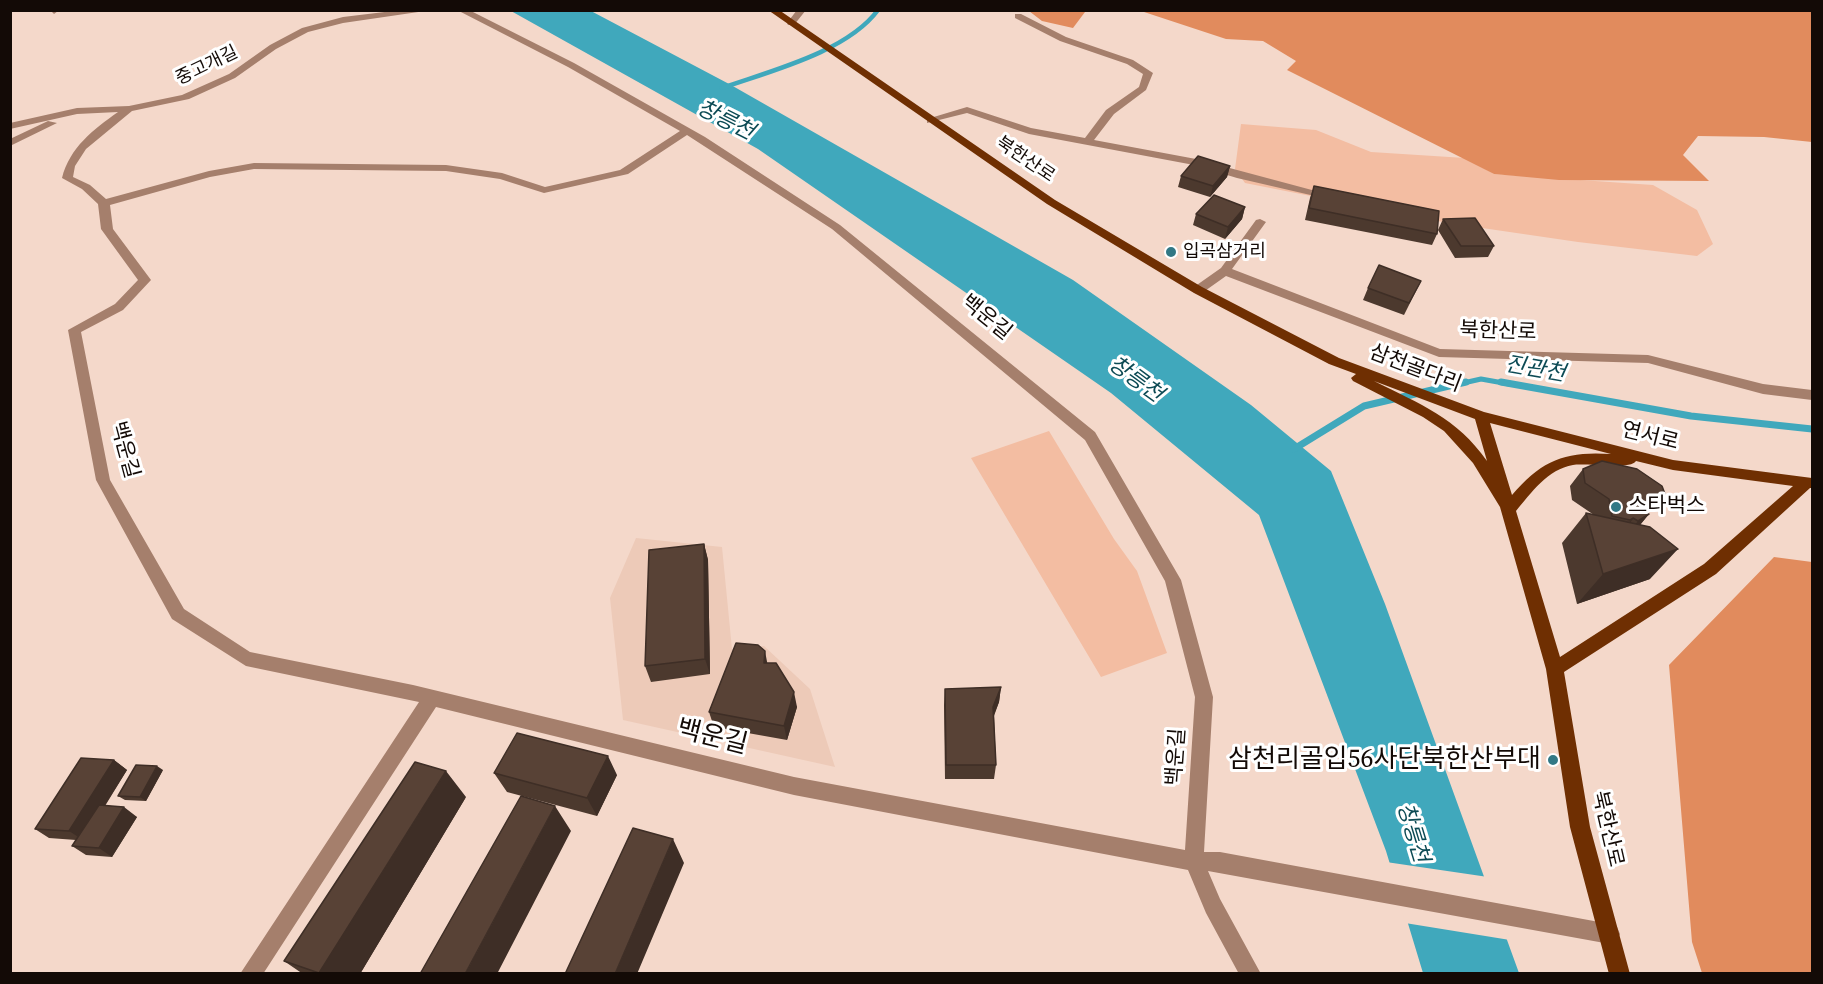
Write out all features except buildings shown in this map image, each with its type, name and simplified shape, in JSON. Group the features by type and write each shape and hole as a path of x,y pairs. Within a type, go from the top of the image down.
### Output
{"main road":[{"path":"772,10 791,23"},
{"name":"북한산로","path":"791,23 1051,202 1198,290 1334,361"},
{"path":"1334,361 1360,379 1437,419 1458,436 1480,462 1509,509 1542,471 1558,462 1610,460 1673,465"},
{"name":"삼천골다리","path":"1334,361 1481,416"},
{"name":"북한산로","path":"1481,416 1555,669 1580,827 1611,934 1620,974"},
{"name":"연서로","path":"1481,416 1673,465 1809,483"},
{"path":"1555,669 1710,569 1809,483"}],"street":[{"name":"중고개길","path":"10,126 77,111 129,109 185,97 232,76 273,47 305,30 342,15 428,10"},
{"name":"백운길","path":"461,10 571,65 687,131 836,227 1089,436 1173,580 1204,697 1194,861 1213,906 1251,974"},
{"path":"791,23 802,10"},
{"path":"1018,16 1063,39 1130,62 1148,73 1143,88 1110,112 1088,141"},
{"path":"129,109 87,141 70,161 67,178 86,188 104,203 209,174 254,166 446,168 502,176 544,190 624,172 646,160 687,131"},
{"path":"931,121 967,110 1029,130 1196,162 1241,176 1345,200"},
{"name":"중고개길","path":"10,143 77,111"},
{"name":"백운길","path":"104,203 107,229 145,280 119,307 74,330 103,480 178,614 246,659 432,698 794,786 1194,861 1220,862 1611,934"},
{"path":"1198,290 1225,271 1260,222"},
{"name":"북한산로","path":"1225,271 1439,352 1648,359 1763,389 1812,395"},
{"path":"250,974 432,698"}],"shaded area":[{"path":"1080,10 1085,12 1073,28 1042,21 1029,11"},
{"path":"1141,11 1812,11 1812,142 1764,137 1698,136 1683,155 1709,181 1559,180 1494,174 1287,70 1296,61 1263,41 1226,39"},
{"path":"1241,124 1316,130 1371,152 1465,158 1494,174 1653,185 1697,210 1713,244 1697,256 1578,242 1448,223 1245,183 1235,169"},
{"path":"1049,431 1114,539 1137,571 1167,653 1101,677 971,458"},
{"path":"636,538 722,547 732,649 764,646 810,689 835,767 623,720 610,598"},
{"path":"1774,557 1812,562 1812,973 1702,973 1692,942 1669,665"}],"water":[{"name":"창릉천","path":"511,11 591,11 731,85 1073,280 1251,405 1331,471 1385,604 1519,973 1423,973 1386,851 1259,515 1111,393 758,149"}],"pier":[{"path":"1386,862 1488,877 1510,940 1405,923"}],"waterway":[{"path":"722,88 828,49 864,25 878,10"},
{"name":"진관천","path":"1459,384 1481,379 1509,384"},
{"name":"진관천","path":"1294,449 1364,406 1466,382"},
{"name":"진관천","path":"1501,382 1691,416 1812,429"}],"place":[{"name":"입곡삼거리","path":"1171,252"},
{"name":"스타벅스","path":"1616,507"},
{"name":"삼천리골입56사단북한산부대","path":"1553,760"}]}
